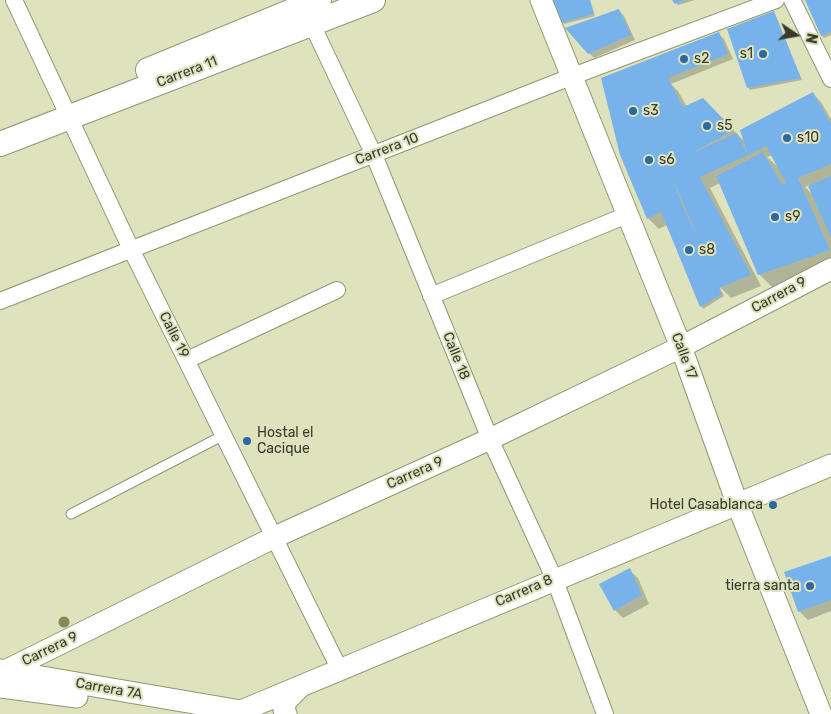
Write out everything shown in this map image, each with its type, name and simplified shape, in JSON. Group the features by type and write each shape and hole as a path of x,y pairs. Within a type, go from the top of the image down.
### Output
{"main road":[{"name":"Carrera 11","path":"0,144 66,112 309,7 373,0"},
{"name":"Carrera 11","path":"0,128 66,112"}],"street":[{"name":"Calle 19","path":"14,0 131,249 339,668"},
{"name":"Calle 17","path":"541,0 681,347 737,503 821,714"},
{"name":"Carrera 10","path":"0,301 573,76 776,0"},
{"path":"792,0 831,79"},
{"name":"Calle 18","path":"309,7 374,155 490,440 554,578 605,714"},
{"path":"432,296 627,215"},
{"name":"Carrera 9","path":"1,676 275,537 490,440 681,347 831,269"},
{"path":"187,360 336,290"},
{"name":"Carrera 8","path":"221,711 300,687 339,668 554,578 831,465"},
{"name":"Carrera 7A","path":"1,676 221,711"},
{"path":"286,714 284,710 286,701 300,687"}],"lane":[{"path":"71,514 224,435"}],"building":[{"path":"551,0 590,0 594,14 561,23"},
{"path":"672,0 685,0 675,4"},
{"path":"805,0 831,0 831,32 821,36"},
{"path":"619,9 631,35 588,54 565,28"},
{"name":"s1","path":"774,11 801,78 747,88 727,29"},
{"path":"719,32 728,54 668,78 683,107 703,98 734,130 692,153 737,133 748,155 700,177 751,275 719,288 722,294 700,307 661,212 647,219 620,155 601,78","holes":["674,181 699,241 681,202"]},
{"name":"s9","path":"813,92 831,124 831,164 798,178 830,250 758,275 716,176 763,152 782,185 786,183 766,146 748,155 740,130"},
{"path":"831,176 831,238 808,186"},
{"name":"tierra santa","path":"831,556 831,600 798,612 784,572"},
{"path":"630,568 642,595 614,611 599,584"}],"place":[{"name":"s1","path":"763,54"},
{"name":"s2","path":"684,59"},
{"name":"s3","path":"633,111"},
{"name":"s5","path":"707,126"},
{"name":"s10","path":"787,138"},
{"name":"s6","path":"649,160"},
{"name":"s9","path":"775,217"},
{"name":"s8","path":"689,250"},
{"name":"Hostal el Cacique","path":"247,441"},
{"name":"Hotel Casablanca","path":"773,505"},
{"name":"tierra santa","path":"810,586"}]}
